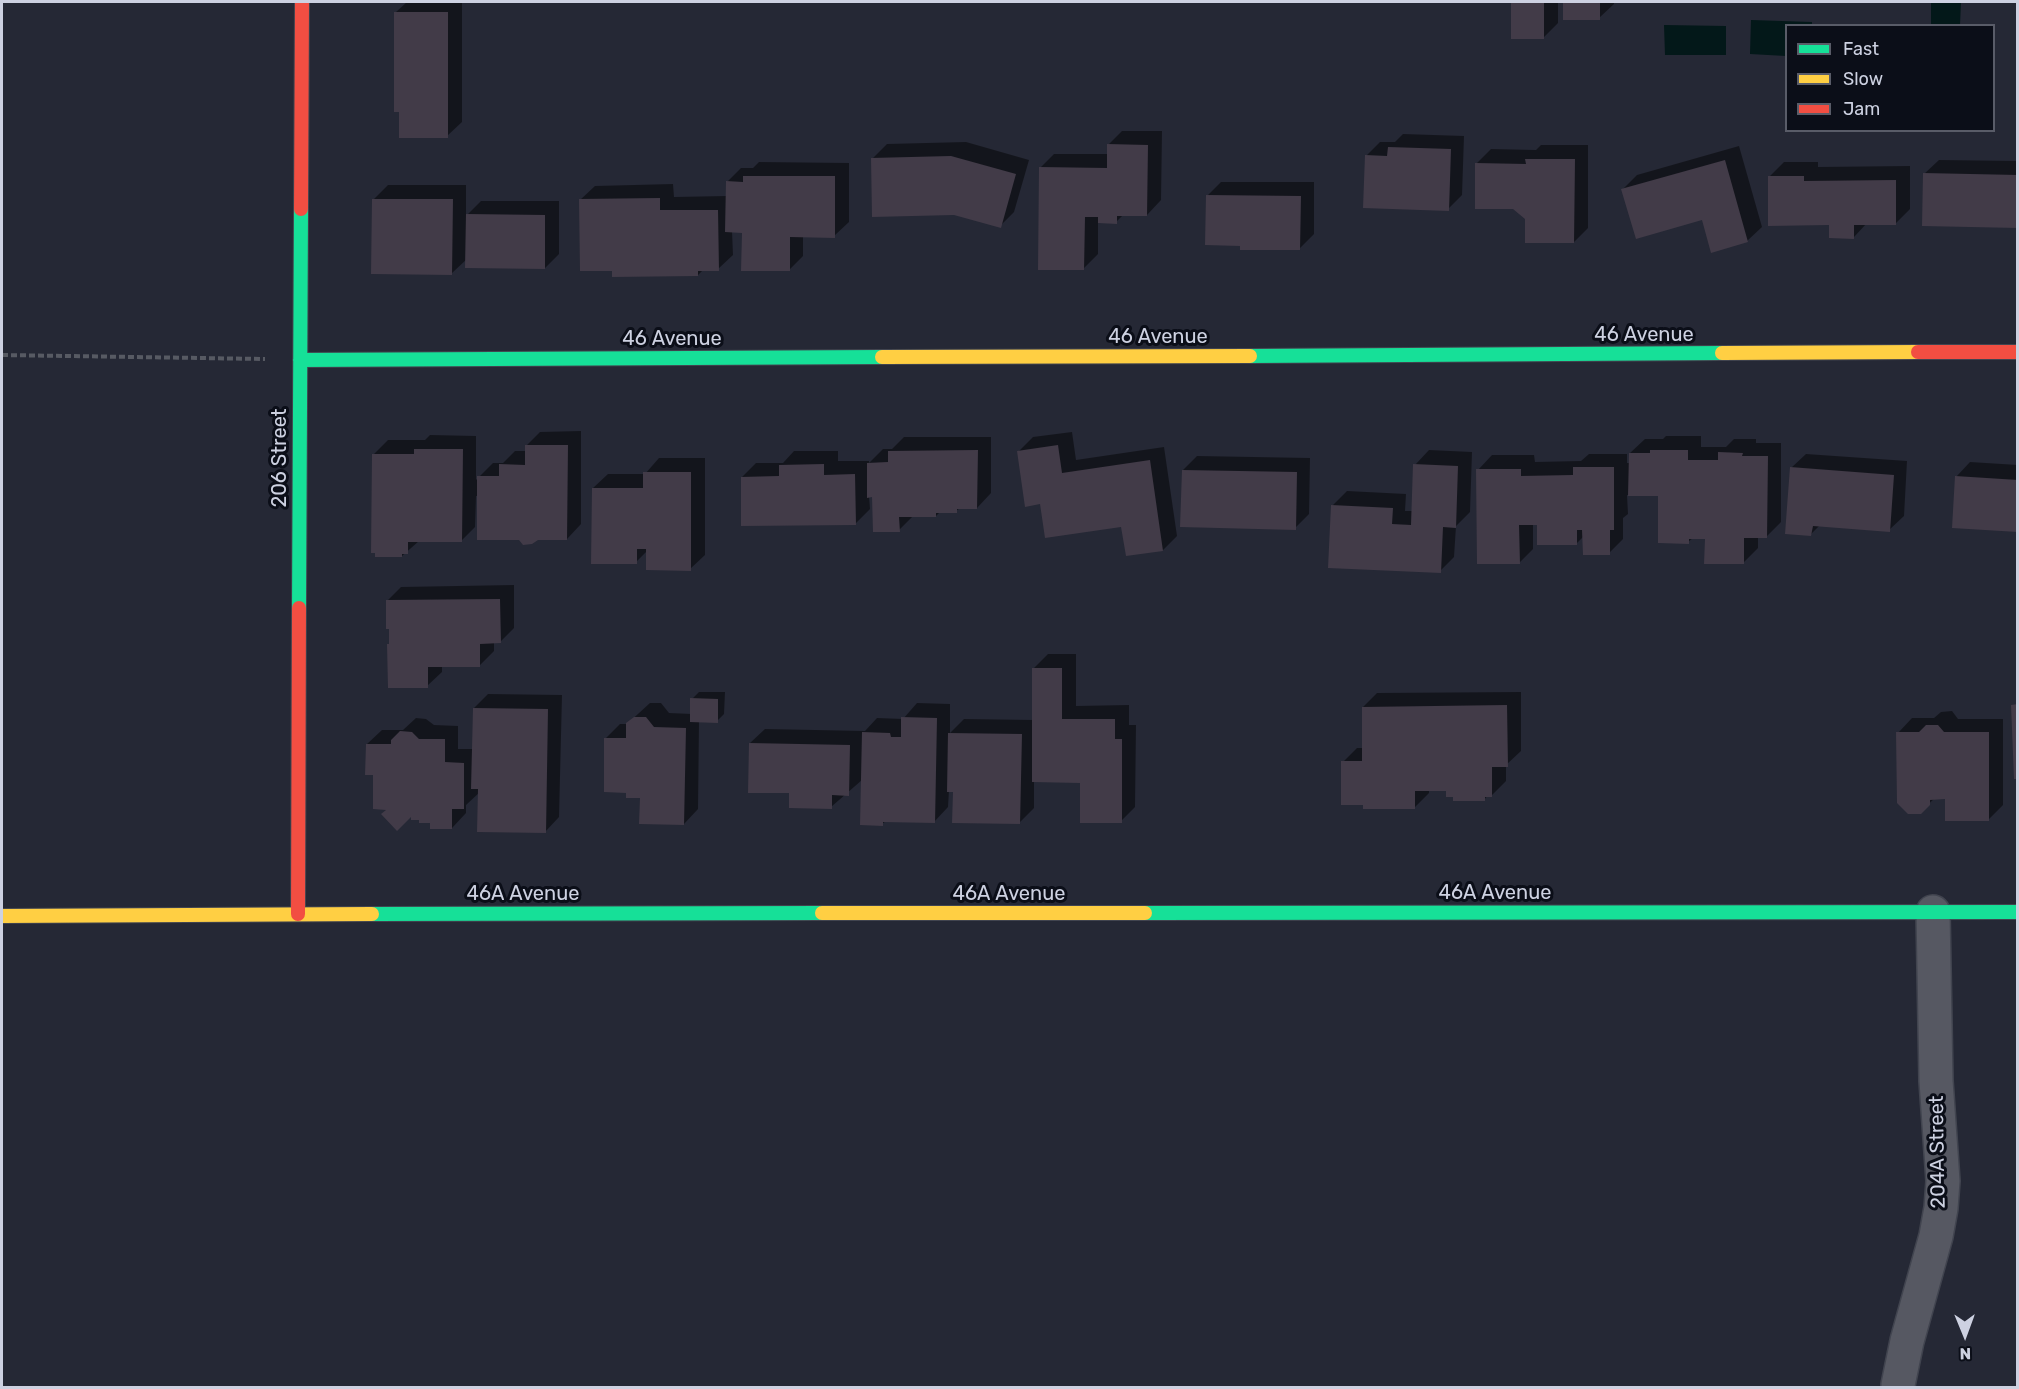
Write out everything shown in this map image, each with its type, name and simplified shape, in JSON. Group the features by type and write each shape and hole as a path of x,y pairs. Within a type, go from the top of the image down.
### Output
{"street":[{"name":"206 Street","path":"298,914 302,2"},
{"name":"46 Avenue","path":"300,360 2018,352"},
{"name":"204A Street","path":"1898,1385 1907,1341 1936,1236 1943,1181 1936,1081 1933,912"},
{"name":"46A Avenue","path":"2,916 2018,912"}],"path":[{"path":"2,355 300,360"}],"shaded area":[{"path":"1931,2 1961,2 1960,24 1931,24"},
{"path":"1751,20 1812,22 1812,24 1785,24 1785,56 1750,54"},
{"path":"1664,25 1726,26 1726,55 1665,55"}],"building":[{"path":"1511,2 1544,2 1544,39 1511,39"},
{"path":"1563,2 1600,2 1600,20 1563,20"},
{"path":"394,12 448,12 448,138 399,138 399,112 394,112"},
{"path":"1107,144 1148,145 1147,216 1117,216 1117,224 1098,223 1098,217 1085,217 1084,270 1038,270 1039,167 1107,168"},
{"path":"1388,147 1451,149 1449,211 1363,208 1365,155 1387,156"},
{"path":"951,156 1016,174 1001,228 954,215 872,217 871,158"},
{"path":"1525,159 1575,159 1574,243 1525,243 1525,219 1513,209 1475,209 1475,163 1526,164"},
{"path":"1725,160 1748,242 1711,253 1702,220 1636,239 1621,189"},
{"path":"1923,173 2018,175 2018,228 1922,226"},
{"path":"743,176 835,176 835,238 790,237 790,271 741,271 742,233 725,232 726,181 743,182"},
{"path":"1768,176 1804,176 1804,181 1896,180 1896,225 1854,225 1854,239 1829,238 1829,225 1768,226"},
{"path":"1206,195 1301,196 1300,250 1240,250 1240,246 1205,245"},
{"path":"660,198 660,210 718,210 719,271 698,271 698,276 612,277 612,271 580,271 579,199"},
{"path":"372,199 453,199 452,275 371,274"},
{"path":"466,214 545,215 545,269 465,268"},
{"path":"525,445 568,445 567,540 538,540 532,544 523,545 519,540 477,540 477,476 499,476 499,464 525,465"},
{"path":"1058,445 1062,473 1150,460 1163,551 1126,556 1121,527 1045,538 1040,504 1025,507 1017,451"},
{"path":"414,449 463,449 462,542 408,542 408,554 402,554 402,557 375,557 375,553 371,553 372,454 414,454"},
{"path":"978,450 977,509 957,509 957,513 936,513 936,517 899,517 900,532 873,532 872,497 867,498 867,463 888,462 888,451"},
{"path":"1650,450 1688,450 1688,460 1718,460 1718,452 1743,453 1742,456 1768,456 1767,538 1744,538 1744,564 1704,564 1705,539 1689,539 1689,544 1658,543 1658,496 1628,496 1629,453 1650,453"},
{"path":"824,464 824,475 855,474 856,525 741,526 741,477 779,476 779,465"},
{"path":"1413,464 1458,466 1456,528 1443,527 1441,573 1328,568 1331,505 1393,508 1392,524 1411,525"},
{"path":"1573,467 1614,467 1614,530 1610,530 1610,555 1583,555 1582,530 1577,530 1577,545 1537,545 1537,525 1519,525 1520,564 1477,564 1476,469 1521,469 1521,476 1573,475"},
{"path":"1790,467 1894,475 1890,532 1813,526 1811,536 1785,534"},
{"path":"1182,470 1297,472 1296,530 1180,527"},
{"path":"643,472 691,472 691,571 646,570 646,549 637,549 637,564 591,564 592,488 643,488"},
{"path":"1955,476 2018,480 2018,532 1952,528"},
{"path":"500,599 501,643 480,644 480,667 428,667 428,688 388,688 389,629 386,629 386,600"},
{"path":"1032,668 1062,668 1062,719 1115,719 1115,739 1122,739 1122,823 1080,823 1080,783 1032,782"},
{"path":"690,698 718,699 718,723 690,722"},
{"path":"2018,704 2018,779 2014,779 2011,705"},
{"path":"1507,705 1508,767 1492,767 1492,797 1485,797 1485,801 1453,801 1453,797 1446,797 1446,791 1415,791 1415,809 1363,809 1363,805 1341,805 1341,761 1362,761 1362,707"},
{"path":"473,708 548,709 546,833 477,832 478,789 471,789"},
{"path":"634,717 646,717 654,727 686,728 684,825 639,824 640,798 626,798 626,793 604,792 604,738 626,738 626,723"},
{"path":"901,717 937,718 935,823 883,822 883,826 860,825 862,732 890,733 891,737 901,737"},
{"path":"1926,725 1938,725 1944,732 1989,732 1989,821 1945,821 1945,799 1930,800 1930,805 1921,814 1908,814 1897,803 1896,732 1919,732"},
{"path":"400,731 412,732 419,739 445,739 445,762 464,763 464,809 452,809 452,829 430,829 430,823 419,823 419,820 411,820 411,817 397,831 381,814 386,810 373,809 373,775 365,775 366,744 391,744 391,740"},
{"path":"948,733 1022,734 1020,824 952,823 953,792 947,792"},
{"path":"749,743 850,745 849,796 832,795 832,809 789,808 789,793 748,793"}],"traffic: fast":[{"path":"299,608 301,209"},
{"path":"1250,356 1722,353"},
{"path":"300,360 882,357"},
{"path":"1145,913 2018,912"},
{"path":"372,914 822,913"}],"traffic: slow":[{"path":"1722,353 1918,352"},
{"path":"882,357 1250,356"},
{"path":"822,913 1145,913"},
{"path":"2,916 372,914"}],"traffic: jam":[{"path":"301,209 302,2"},
{"path":"1918,352 2018,352"},
{"path":"298,914 299,608"}]}
